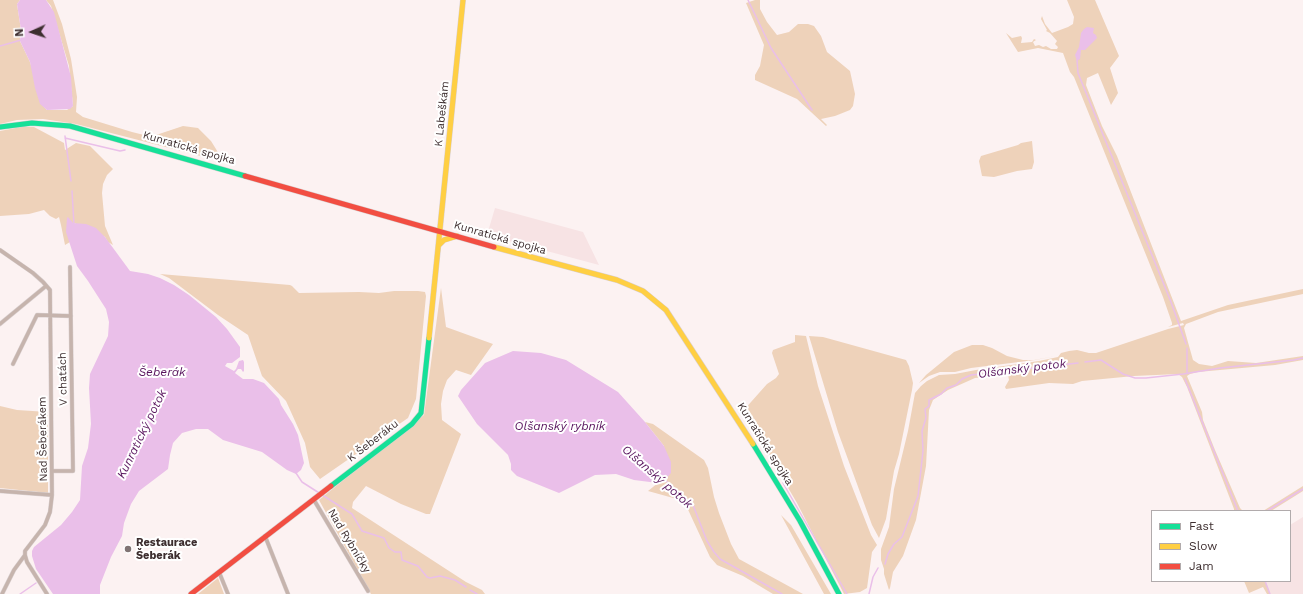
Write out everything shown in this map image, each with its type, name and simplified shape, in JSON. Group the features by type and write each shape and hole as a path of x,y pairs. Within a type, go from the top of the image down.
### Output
{"main road":[{"name":"K Labeškám","path":"440,231 463,0"},
{"name":"Kunratická spojka","path":"0,127 32,123 70,126 86,130 617,280 643,291 666,310 683,334 754,444 800,521 839,594"},
{"path":"425,227 435,226 439,222 442,215"},
{"name":"K Šeberáku","path":"191,594 412,424 421,413 440,231"},
{"path":"439,245 444,240 457,236"}],"street":[{"path":"0,250 33,273 46,286 0,324"},
{"name":"V chatách","path":"52,471 73,471 70,267"},
{"name":"Nad Šeberákem","path":"2,594 11,576 25,555 27,548 45,525 50,512 52,495 51,315 50,290 46,286"},
{"path":"13,364 37,315 71,316"},
{"path":"0,491 52,495"},
{"name":"Nad Rybníčky","path":"318,497 368,591"},
{"path":"265,536 288,594"},
{"path":"25,555 27,562 47,594"},
{"path":"219,572 228,594"}],"shaded area":[{"path":"0,0 20,0 17,4 21,30 20,41 30,62 44,107 47,110 67,110 73,106 69,66 51,6 46,0 53,0 62,24 71,59 77,97 76,112 83,117 148,136 153,136 183,126 198,128 211,141 224,162 76,124 43,119 17,120 0,124"},
{"path":"760,0 760,9 767,22 777,35 789,32 798,24 808,24 814,26 821,36 827,52 850,71 855,94 853,106 850,110 835,116 821,119 827,125 826,126 797,99 755,80 755,75 760,66 764,45 746,3"},
{"path":"1067,0 1095,0 1119,56 1110,68 1118,93 1111,105 1098,73 1087,78 1086,85 1102,126 1117,156 1181,321 1228,305 1303,289 1303,294 1218,312 1186,324 1184,328 1193,360 1199,364 1212,366 1228,361 1256,363 1303,356 1303,360 1275,365 1198,372 1187,376 1202,412 1203,420 1215,450 1242,510 1234,510 1187,387 1182,377 1178,374 1134,376 1082,381 1073,384 1049,383 1006,389 1005,387 1009,380 1008,375 1006,375 975,378 948,390 933,400 929,410 926,466 916,520 903,556 893,572 889,590 881,560 881,549 889,527 894,489 908,431 915,393 921,386 939,375 955,374 1039,361 1058,357 1061,353 1069,351 1077,350 1096,353 1184,325 1183,323 1168,327 1172,325 1172,323 1163,297 1063,53 1038,48 1018,52 1006,33 1012,38 1021,36 1021,43 1032,42 1034,39 1036,40 1033,42 1035,46 1039,45 1043,47 1046,46 1051,49 1057,49 1058,47 1055,44 1057,41 1050,33 1046,31 1047,30 1041,19 1042,16 1045,24 1052,33 1073,24 1074,17"},
{"path":"21,127 34,127 64,143 65,150 76,143 90,146 113,169 107,175 103,184 102,193 105,226 113,245 108,242 105,237 74,223 69,224 70,242 65,245 59,217 56,219 44,210 29,214 0,216 0,131"},
{"path":"1032,141 1034,162 1032,169 994,177 982,176 979,161 981,156"},
{"path":"495,208 583,232 599,265 487,235"},
{"path":"160,274 290,285 299,293 379,293 394,291 425,292 426,296 416,399 408,418 320,479 310,467 305,443 286,401 262,376 248,335 218,315 169,278"},
{"path":"441,288 446,327 493,344 471,375 456,370 447,380 443,391 441,404 442,420 461,434 430,514 426,514 401,504 366,486 353,502 352,508 466,582 482,590 485,594 371,594 319,500 424,415"},
{"path":"795,335 806,336 818,386 844,466 871,535 877,545 872,552 867,588 860,592 844,594 797,503 743,411 767,384 779,374 772,353 773,350 795,342"},
{"path":"809,336 823,337 906,360 909,366 913,383 912,390 894,471 886,519 879,538 872,525 838,432"},
{"path":"972,345 983,345 1007,356 1023,360 1034,360 1056,356 1035,360 971,368 955,372 940,372 929,376 919,383 926,375 954,352"},
{"path":"0,406 17,410 48,412 48,493 0,488"},
{"path":"645,422 653,424 704,460 708,468 719,513 731,544 739,559 803,594 773,594 743,576 717,565 710,557 684,501 648,491 658,483 665,480 664,446"},
{"path":"1303,486 1303,491 1273,510 1265,510"},
{"path":"781,515 791,525 831,594 824,594"},
{"path":"1303,517 1303,594 1270,594 1265,582 1291,582 1291,524"},
{"path":"218,578 224,594 198,594"},
{"path":"1244,582 1265,582 1270,594 1267,594 1263,587 1249,593"}],"water":[{"path":"20,0 46,0 54,12 71,77 73,106 70,109 47,110 40,104 30,62 20,41 21,30 17,4"},
{"path":"1087,27 1094,28 1093,33 1097,38 1085,50 1081,50 1080,59 1077,61 1075,55 1079,47 1081,33"},
{"name":"Šeberák","path":"68,217 73,223 86,224 96,228 105,237 130,271 148,274 174,285 216,317 240,347 240,357 232,363 227,363 225,366 234,371 239,361 243,360 244,371 243,372 241,369 238,369 235,373 243,379 253,379 264,383 279,399 298,435 304,463 301,470 296,474 287,470 262,452 223,440 208,429 196,429 182,433 173,443 168,469 139,491 131,504 124,523 122,536 111,557 100,585 100,594 53,594 36,569 32,556 34,547 61,525 80,500 82,466 88,448 91,424 89,388 90,374 108,336 109,322 106,309 77,266 66,232"},
{"name":"Olšanský rybník","path":"513,351 541,353 566,360 618,392 664,446 671,462 671,473 665,480 658,483 634,480 616,474 595,475 559,493 517,476 511,470 508,455 477,424 458,396 461,390 485,363"}],"waterway":[{"name":"Kunratický potok","path":"748,0 771,48 812,110"},
{"path":"0,46 21,40"},
{"path":"1077,60 1078,73 1171,302 1186,344"},
{"name":"Kunratický potok","path":"65,136 71,181"},
{"path":"65,138 120,151 125,150"},
{"name":"Kunratický potok","path":"72,191 74,225"},
{"path":"1187,348 1187,372"},
{"name":"Olšanský potok","path":"1085,362 1101,360 1123,374 1135,378 1146,378 1303,358"},
{"name":"Olšanský potok","path":"885,564 888,554 894,544 902,537 918,496 923,451 922,431 926,418 925,409 929,406 929,400 971,375 1078,363"},
{"path":"1185,379 1238,510"},
{"name":"Olšanský potok","path":"296,473 302,482 352,514 362,531 384,538 389,548 395,552 401,552 402,560 418,566 427,577 430,578 440,576 455,580 466,587"},
{"name":"Olšanský potok","path":"665,480 693,505 707,541 720,559 782,594"},
{"path":"783,483 847,594"},
{"path":"1269,510 1303,489"},
{"name":"Olšanský potok","path":"869,594 873,577 878,568"},
{"path":"1265,582 1270,594"},
{"name":"Kunratický potok","path":"20,594 36,583"},
{"path":"470,590 477,594"}],"traffic: fast":[{"path":"0,127 32,123 70,126 245,176"},
{"path":"331,486 412,424 421,413 429,338"},
{"path":"753,444 800,521 839,594"}],"traffic: slow":[{"path":"429,338 463,0"},
{"path":"439,245 444,240 457,236"},
{"path":"494,247 617,280 643,291 666,310 753,444"}],"traffic: jam":[{"path":"245,176 494,247"},
{"path":"191,594 331,486"}],"place":[{"name":"Restaurace Šeberák","path":"128,549"}]}
